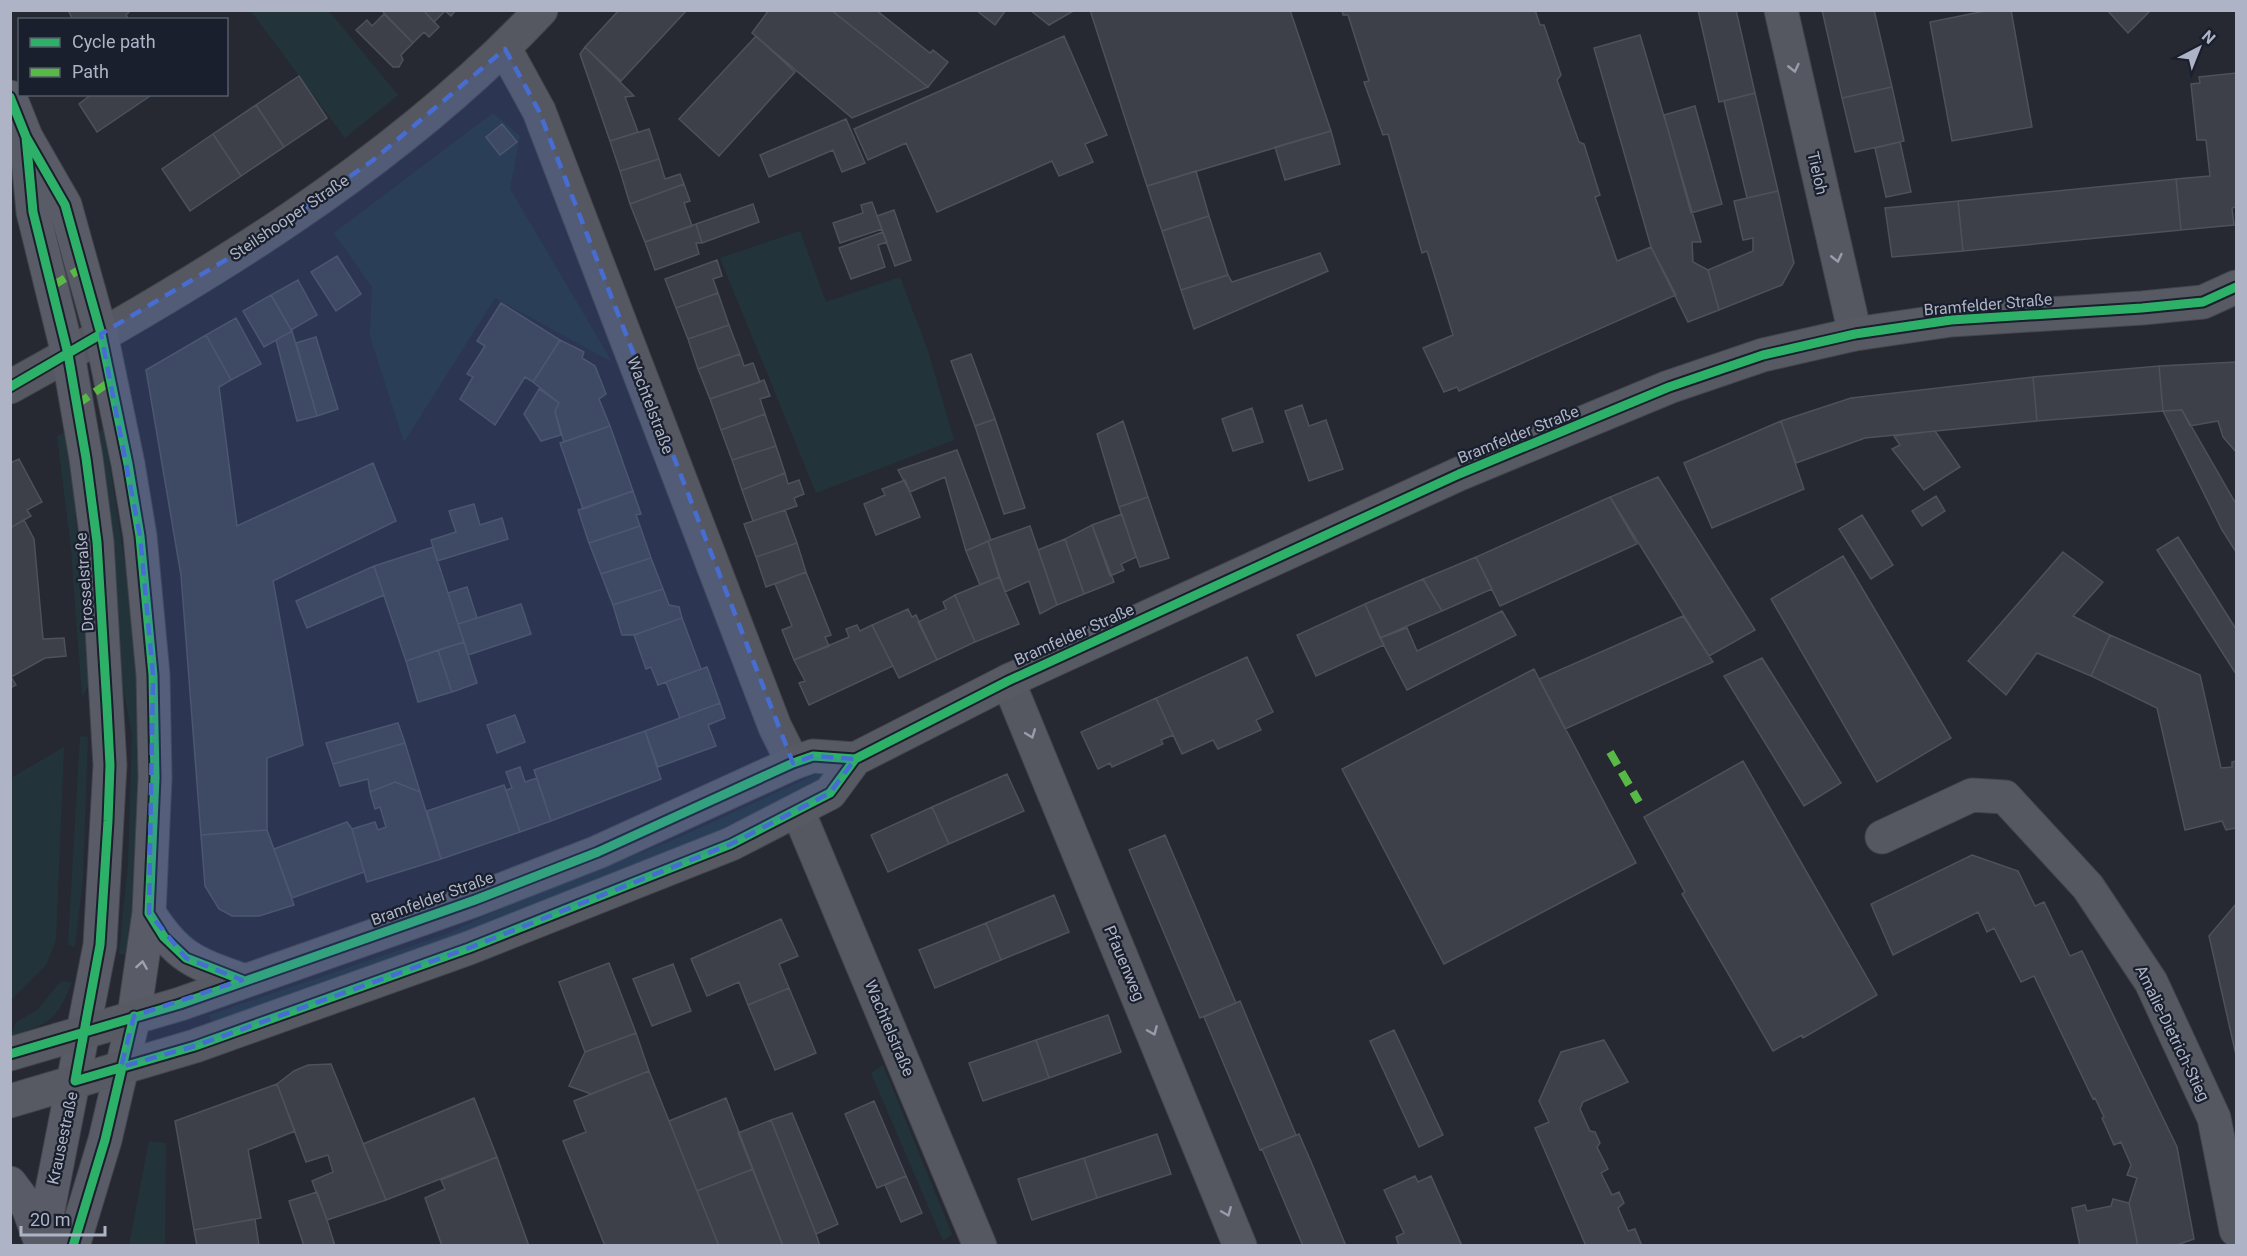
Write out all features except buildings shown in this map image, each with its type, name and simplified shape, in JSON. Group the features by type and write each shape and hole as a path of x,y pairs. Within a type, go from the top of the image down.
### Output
{"main road":[{"name":"Drosselstraße","path":"10,97 26,137 65,205 101,334 128,464 140,536 153,675 155,778 149,913 134,1016"},
{"name":"Drosselstraße","path":"26,137 33,212 68,354 97,542 110,765 100,945 85,1030"},
{"name":"Bramfelder Straße","path":"10,1101 195,1046 469,948 731,844 830,793 855,759 1008,681 1459,474 1658,392 1763,355 1855,334 1951,320 2203,302 2236,287"},
{"name":"Bramfelder Straße","path":"2203,302 2236,311"},
{"name":"Bramfelder Straße","path":"10,1054 85,1030 180,1004 242,980 475,900 557,868 813,756 855,759"},
{"path":"149,913 164,937 186,958 242,980"},
{"path":"74,1245 105,1140 134,1016"},
{"name":"Krausestraße","path":"41,1244 61,1135 85,1030"},
{"path":"10,1183 28,1207 41,1244"}],"street":[{"name":"Steilshooper Straße","path":"10,387 256,242 355,172 506,49 542,10"},
{"name":"Tieloh","path":"1781,10 1855,334"},
{"name":"Wachtelstraße","path":"506,49 539,111 771,715 793,763"},
{"name":"Pfauenweg","path":"1008,681 1240,1245"},
{"name":"Amalie-Dietrich-Stieg","path":"1882,837 1972,795 2005,798 2088,887 2151,982 2214,1118 2236,1230"},
{"name":"Wachtelstraße","path":"798,811 980,1245"}],"highlighted area":[{"path":"505,49 539,111 793,763 813,756 855,759 830,793 731,844 469,948 195,1046 121,1067 134,1016 242,980 186,958 149,913 153,675 140,536 101,334 256,242 372,161"}],"shaded area":[{"path":"251,11 329,11 398,95 345,138"},
{"path":"493,113 520,136 510,189 612,362 495,298 404,442 370,336 372,287 334,233"},
{"path":"800,231 826,302 900,277 928,351 954,440 816,493 720,258"},
{"path":"104,428 131,611 140,722 140,809 129,955 119,954 128,864 132,735 121,676 96,434"},
{"path":"64,432 72,470 89,685 82,697 71,549 57,436"},
{"path":"80,736 88,737 83,877 75,947 68,944"},
{"path":"64,747 56,940 46,965 11,1000 11,778"},
{"path":"827,769 831,774 691,845 563,899 212,1022 209,1015 447,934 505,907 678,838"},
{"path":"61,981 72,982 56,1013 43,1024 11,1036 16,1022 37,1010"},
{"path":"883,1065 952,1234 943,1241 871,1073"},
{"path":"149,1141 166,1143 165,1245 129,1245"}],"marked path":[{"path":"52,286 84,267"},
{"path":"76,405 111,381"},
{"path":"1610,752 1639,802"}],"cycle path":[{"path":"10,97 26,137 65,205 101,334 128,464 140,536 153,675 155,778 149,913 164,937 186,958 242,980"},
{"path":"26,137 33,212 68,354 86,458 97,542 107,707 110,765 100,945 75,1081 195,1046 469,948 731,844 830,793 855,759 1008,681 1459,474 1669,387 1763,355 1855,334 1951,320 2203,302 2236,287"},
{"path":"10,387 101,334"},
{"path":"10,1054 180,1004 475,900 598,852 813,756 855,759"},
{"path":"73,1246 105,1140 134,1016"}]}
